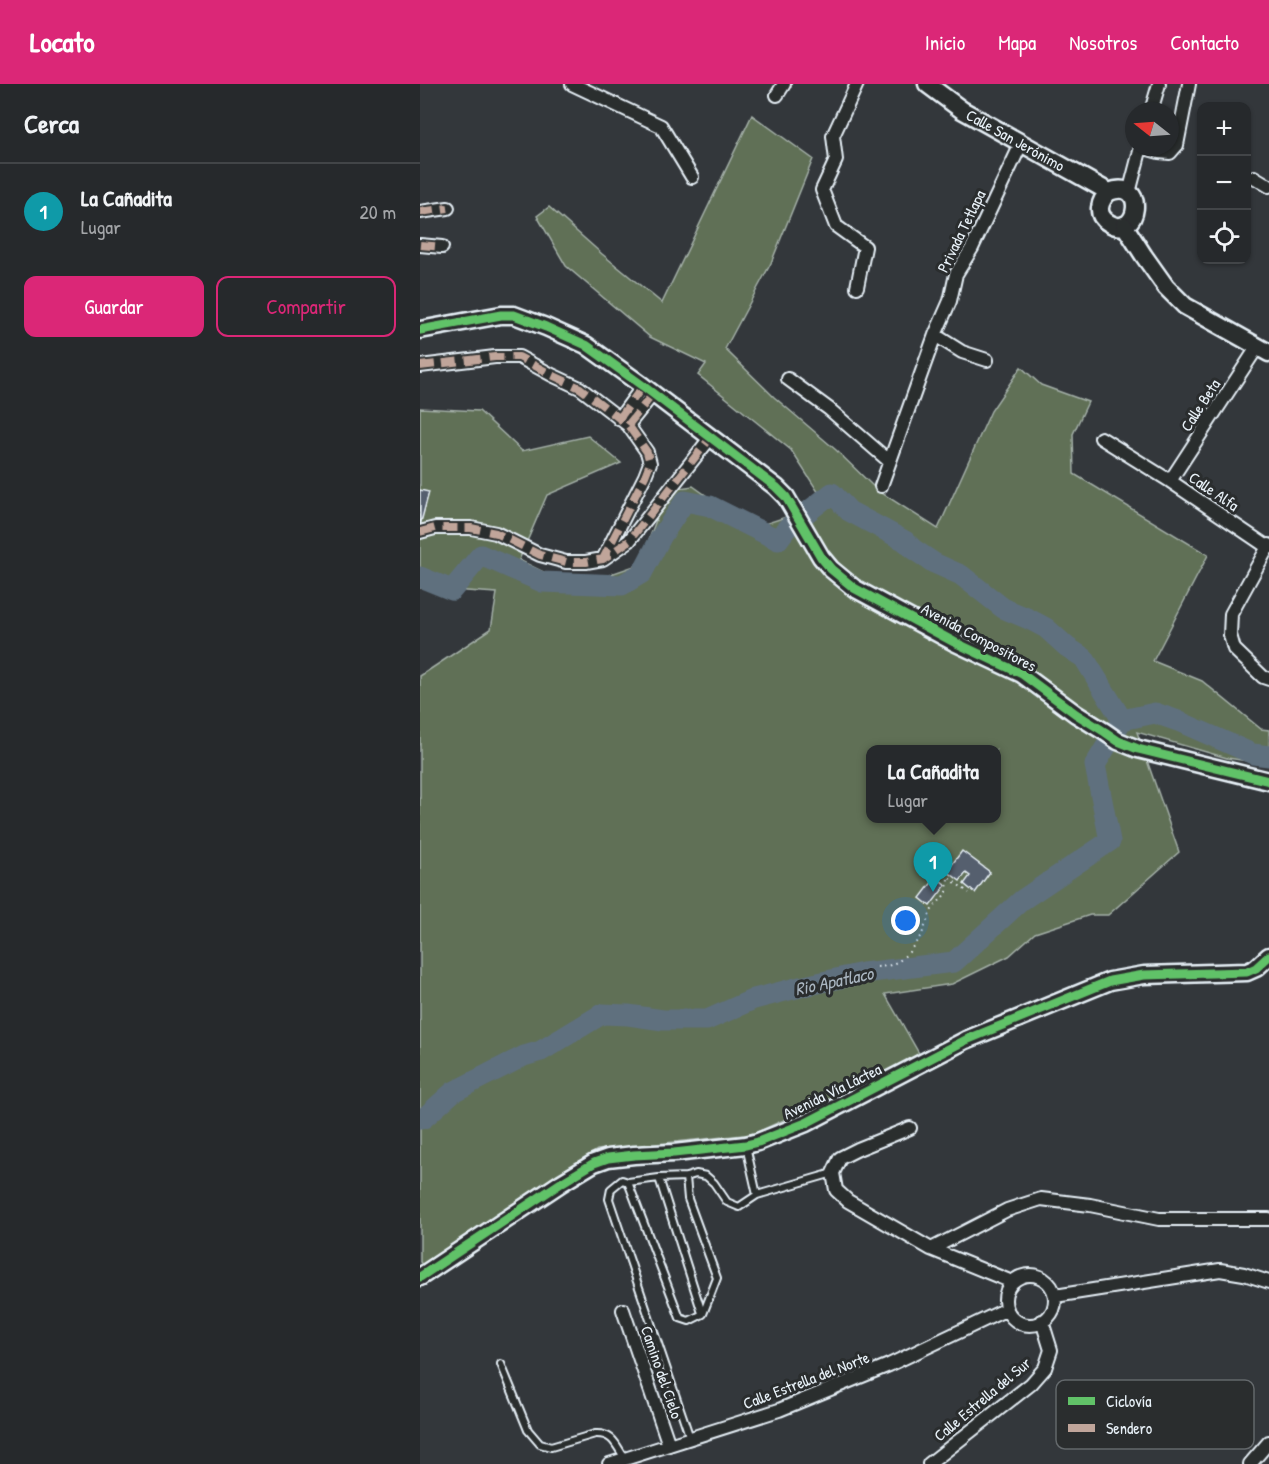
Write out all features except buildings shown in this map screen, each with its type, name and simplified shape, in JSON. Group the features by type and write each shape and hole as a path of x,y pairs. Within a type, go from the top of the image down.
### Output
{"street":[{"path":"572,84 661,126 692,177"},
{"path":"857,84 833,136 836,160 822,190 836,226 865,247 857,286"},
{"name":"Calle San Jerónimo","path":"927,84 944,90 962,110 1109,192 1119,189 1129,193"},
{"path":"1154,102 1159,84"},
{"path":"1179,135 1189,84"},
{"name":"Privada Tetlapa","path":"881,486 935,335 950,301 956,274 972,248 1022,142"},
{"path":"1109,192 1102,198 1101,215 1115,226 1130,222 1136,211 1136,204 1129,193 1139,156"},
{"path":"1254,177 1269,186"},
{"path":"420,212 448,208"},
{"path":"1124,225 1166,287 1185,306 1264,350"},
{"path":"420,245 442,247"},
{"name":"Avenida Compositores","path":"420,330 487,316 514,315 586,345 776,487 786,497 821,557 831,569 854,588 961,646 1023,674 1076,714 1111,736 1138,749 1269,781"},
{"path":"935,335 962,352 987,360"},
{"name":"Calle Beta","path":"1170,481 1264,350"},
{"path":"420,366 495,357 519,357 580,388 624,422 647,452 650,463 603,559"},
{"path":"788,379 829,409 889,461"},
{"path":"624,422 648,390"},
{"path":"420,532 435,528 471,528 496,533 540,555 566,562 603,559 629,541 711,437"},
{"name":"Calle Alfa","path":"1101,438 1269,547"},
{"path":"1269,547 1231,614 1230,635 1234,649 1263,677 1269,679"},
{"name":"Avenida Vía Láctea","path":"420,1277 594,1162 608,1158 674,1153 758,1142 806,1123 966,1040 1110,981 1144,975 1247,972 1256,968 1269,956"},
{"path":"910,1128 840,1158 833,1173 836,1190 848,1201 931,1249 1012,1282"},
{"path":"931,1249 1007,1210 1041,1199 1090,1205 1159,1219 1269,1219"},
{"path":"1054,1296 1220,1270 1244,1274 1269,1282"},
{"path":"1026,1275 1041,1277 1052,1288 1054,1296 1052,1310 1048,1317 1035,1324 1018,1322 1011,1317 1005,1302 1012,1282 1026,1275"},
{"name":"Calle Estrella del Norte","path":"609,1464 779,1410 867,1374 1007,1309"},
{"name":"Camino del Cielo","path":"623,1310 669,1445"},
{"name":"Calle Estrella del Sur","path":"929,1464 1032,1384 1045,1368 1051,1350 1042,1321"},
{"path":"1250,1464 1269,1442"}],"lane":[{"path":"746,1145 757,1195"},
{"path":"690,1438 609,1199 611,1189 622,1180 628,1182 686,1177 696,1174 706,1176 714,1183 727,1202 739,1207 757,1195 833,1173"},
{"path":"628,1182 680,1318 689,1322 702,1314 717,1278 688,1199 686,1177"},
{"path":"659,1178 702,1314"},
{"path":"501,1364 528,1430 540,1444 551,1447 602,1434 610,1437 625,1459"}],"path":[{"path":"932,854 948,877 969,893"},
{"path":"877,967 888,966 899,961 909,952 922,934 931,911 947,892 948,877"}],"green space":[{"path":"752,115 813,159 771,263 725,349 774,397 836,450 877,490 938,529 991,411 1021,367 1041,385 1088,402 1073,434 1074,474 1208,555 1153,661 1202,681 1261,729 1269,730 1269,764 1227,758 1137,732 1179,852 1108,915 1090,915 1035,933 1009,956 952,984 885,994 921,1057 753,1134 597,1150 423,1266 420,1262 420,676 491,629 497,593 420,588 420,408 479,411 522,451 588,436 621,463 547,495 519,560 574,587 640,564 667,490 693,486 752,528 826,504 791,450 698,375 706,364 650,337 566,266 537,216 549,207 662,303"}],"waterway":[{"path":"420,577 452,590 481,555 542,582 622,585 642,573 661,537 685,501 710,506 778,540 787,528 832,493 849,511 905,541 934,563 961,575 1003,608 1046,628 1067,647 1084,658 1122,720"},
{"name":"Rio Apatlaco","path":"420,1119 453,1092 524,1056 541,1051 602,1014 663,1020 707,1020 754,999 800,987 863,973 954,962 1022,900 1110,841 1095,765 1122,720 1155,713 1253,754 1269,756"}],"marked path":[{"path":"420,212 448,208"},
{"path":"420,245 442,247"},
{"path":"420,366 495,357 519,357 580,388 628,425 647,452 650,463 603,559"},
{"path":"619,419 643,386"},
{"path":"628,425 653,394"},
{"path":"420,532 435,528 471,528 496,533 540,555 566,562 603,559 629,541 711,437"}],"cycle path":[{"path":"420,330 501,315 514,315 586,345 776,487 786,497 821,557 831,569 854,588 954,642 1022,674 1076,714 1118,741 1138,749 1269,781"},
{"path":"420,1277 594,1163 608,1158 674,1153 758,1142 806,1123 966,1040 1110,981 1144,975 1247,972 1256,968 1269,956"}],"place":[{"name":"La Cañadita","path":"933,892"}]}
